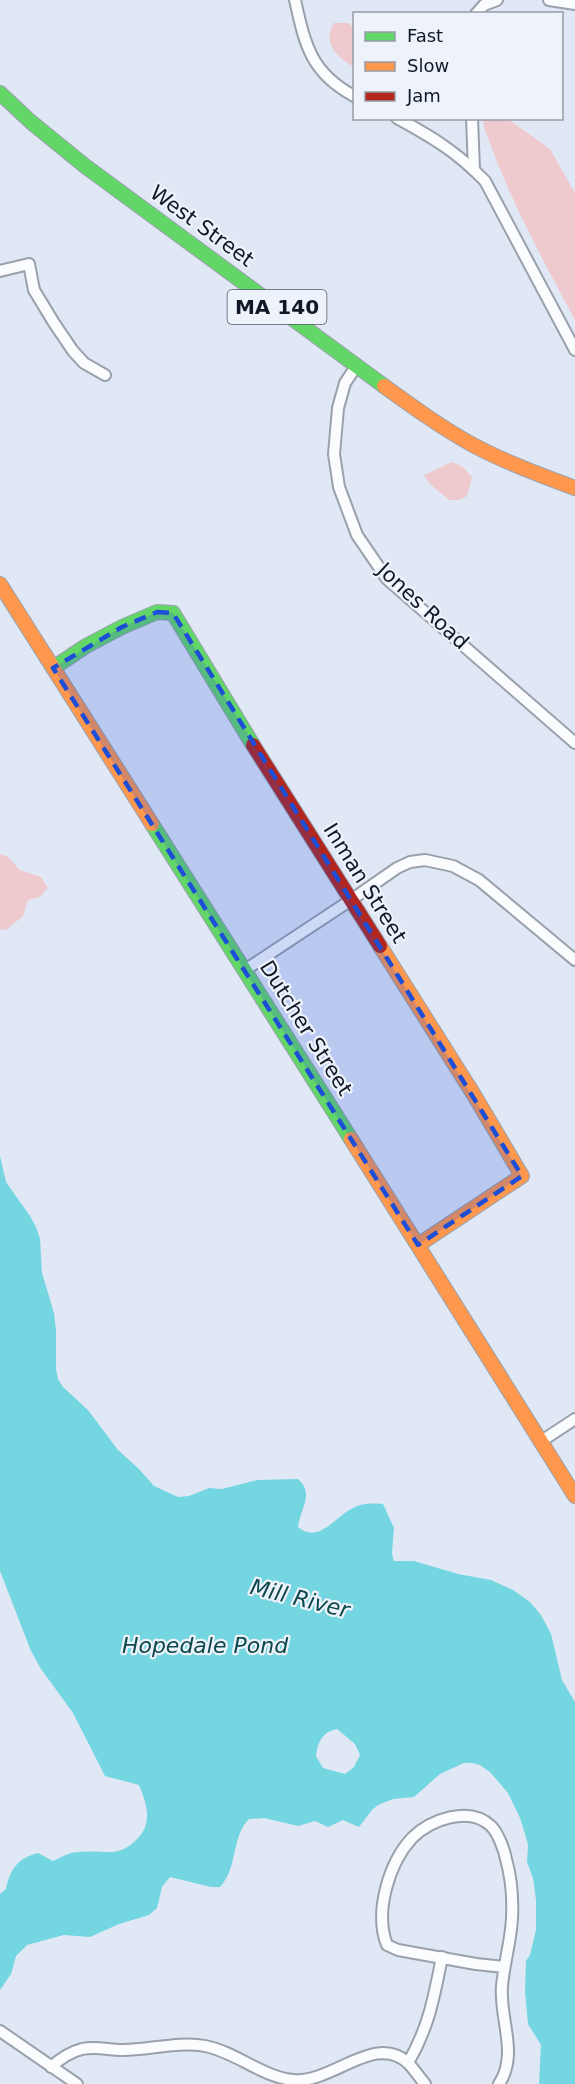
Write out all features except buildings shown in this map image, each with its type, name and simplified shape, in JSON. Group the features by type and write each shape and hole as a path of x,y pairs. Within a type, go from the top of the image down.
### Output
{"street":[{"path":"295,0 308,46 319,69 335,84 353,95"},
{"path":"478,12 484,5 496,0"},
{"path":"549,0 575,4"},
{"name":"West Street","path":"0,93 82,164 420,412 471,444 505,461 575,488"},
{"path":"400,120 446,146 484,181 575,350"},
{"path":"472,120 474,170"},
{"path":"0,271 29,264 34,290 73,351 84,363 105,375"},
{"name":"Jones Road","path":"357,365 345,383 338,408 334,454 339,487 357,535 387,579 575,743"},
{"name":"Dutcher Street","path":"0,584 575,1496"},
{"name":"Inman Street","path":"53,668 86,646 122,627 157,612 173,612 242,728 474,1095 522,1176 418,1245"},
{"path":"245,970 404,864 425,860 444,863 465,871 479,880 575,960"},
{"path":"540,1442 575,1419"},
{"path":"499,2084 508,2064 502,1991 512,1917 506,1856 493,1828 484,1821 474,1817 448,1817 436,1822 414,1837 398,1859 384,1898 383,1930 387,1945 398,1950 504,1967"},
{"path":"408,2063 421,2041 429,2019 442,1957"},
{"path":"0,2031 77,2084"},
{"path":"51,2067 71,2053 92,2047 121,2050 191,2045 205,2046 272,2074 297,2081 320,2078 362,2058 388,2052 408,2063 425,2084"}],"highlighted area":[{"path":"157,612 173,613 522,1176 418,1245 53,668 122,627"}],"shaded area":[{"path":"334,23 349,23 353,28 353,66 333,49 329,37"},
{"path":"483,120 509,120 550,149 575,193 575,320 514,201"},
{"path":"452,462 463,467 472,477 467,496 459,500 449,500 424,475"},
{"path":"0,854 8,857 20,870 41,877 48,888 40,897 28,900 23,916 6,930 0,929"}],"water":[{"name":"Hopedale Pond","path":"0,1156 6,1182 30,1216 40,1239 42,1273 54,1313 58,1379 63,1387 88,1410 118,1450 154,1486 178,1497 189,1496 209,1488 222,1489 257,1480 298,1479 303,1485 306,1496 298,1527 313,1533 327,1527 358,1506 383,1504 394,1528 392,1554 394,1561 414,1561 458,1574 491,1580 513,1590 530,1602 541,1615 551,1634 562,1680 575,1702 575,2084 539,2084 541,2045 528,2024 525,1991 526,1961 530,1955 536,1930 536,1900 533,1878 527,1862 528,1845 520,1818 508,1793 490,1772 473,1763 464,1763 440,1774 414,1797 393,1799 378,1805 359,1827 343,1820 328,1827 315,1821 298,1826 264,1818 249,1819 239,1835 230,1871 220,1887 170,1877 162,1887 157,1908 149,1915 119,1924 90,1937 64,1935 27,1945 16,1956 11,1974 0,1990 0,1894 6,1889 16,1865 25,1858 38,1853 53,1861 76,1852 111,1852 125,1849 143,1831 147,1811 139,1785 105,1776 73,1713 41,1669 31,1651 0,1571","holes":["337,1729 355,1744 360,1755 354,1767 345,1774 323,1768 316,1756 322,1738 332,1730"]}],"traffic: fast":[{"path":"0,93 31,122 85,166 384,386"},
{"path":"53,668 86,646 122,627 157,612 173,613 253,745"},
{"path":"152,824 351,1139"}],"traffic: slow":[{"path":"384,386 473,445 510,463 575,488"},
{"path":"0,584 152,824"},
{"path":"380,946 522,1176 418,1245"},
{"path":"351,1139 575,1496"}],"traffic: jam":[{"path":"253,745 380,946"}],"water label":[{"name":"Mill River","path":"300,1598"}]}
